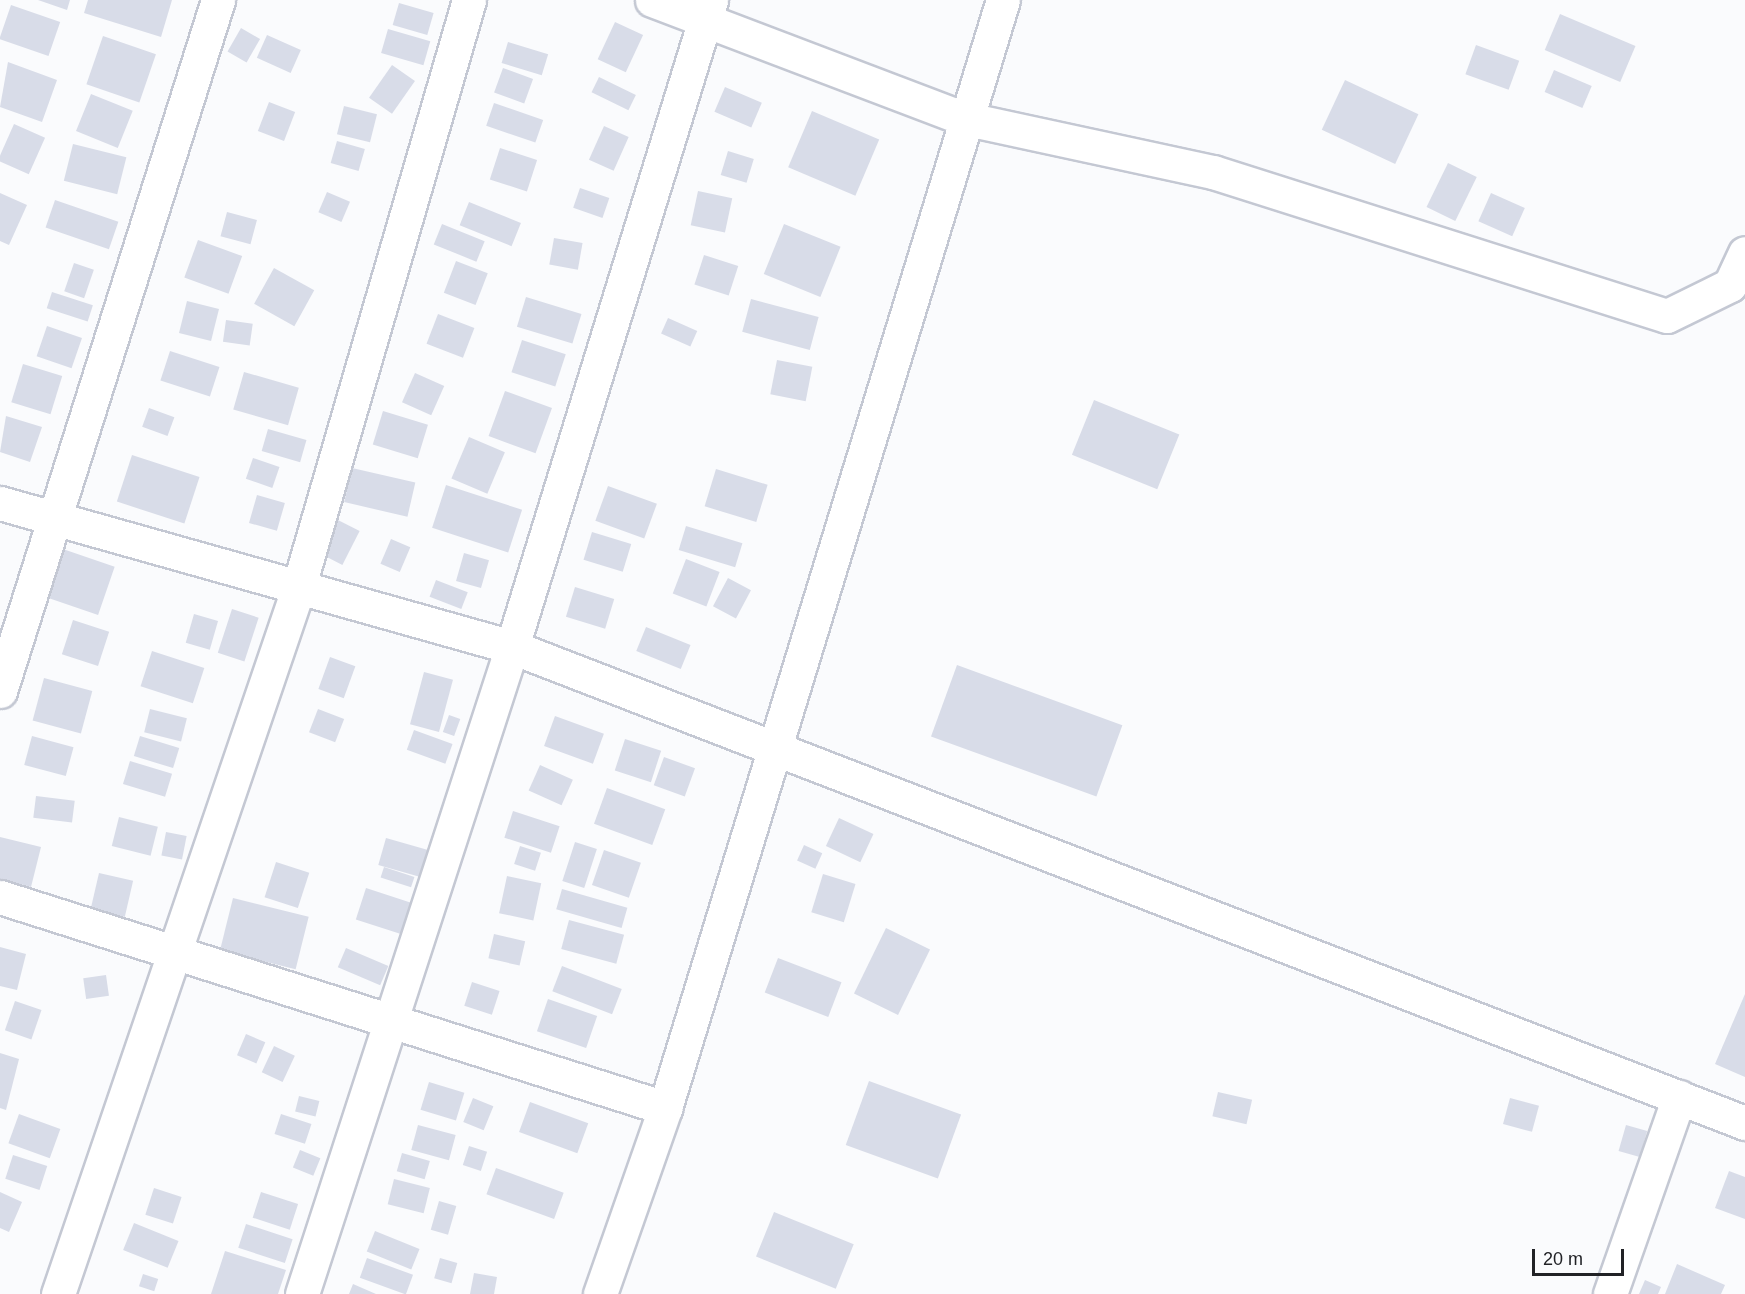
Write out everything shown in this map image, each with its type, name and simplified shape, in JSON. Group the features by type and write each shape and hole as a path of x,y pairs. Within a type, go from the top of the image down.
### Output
{"street":[{"path":"0,691 53,517 218,0"},
{"path":"58,1294 298,589 469,0"},
{"path":"652,0 707,11 963,118 1213,172 1667,316 1730,285 1745,253"},
{"path":"600,1294 665,1108 963,118 1003,0"},
{"path":"302,1294 512,647 707,11"},
{"path":"0,503 298,589 512,647 1745,1123"},
{"path":"0,897 665,1108"},
{"path":"1610,1294 1679,1097"}],"building":[{"path":"38,0 70,0 67,10"},
{"path":"88,0 172,0 161,37 84,13"},
{"path":"399,3 434,13 427,35 393,25"},
{"path":"11,5 60,22 48,56 0,39"},
{"path":"1560,14 1635,46 1620,82 1545,50"},
{"path":"615,22 643,35 626,72 598,59"},
{"path":"241,28 260,39 247,62 228,51"},
{"path":"388,29 430,41 423,65 381,53"},
{"path":"267,35 301,50 291,73 257,58"},
{"path":"103,36 156,54 139,102 86,84"},
{"path":"508,42 548,54 542,75 502,63"},
{"path":"1476,45 1519,61 1509,90 1465,74"},
{"path":"8,62 57,80 42,122 0,107"},
{"path":"392,65 415,81 392,114 369,98"},
{"path":"503,68 533,79 524,103 494,92"},
{"path":"1554,70 1592,86 1582,108 1545,92"},
{"path":"599,77 636,95 628,110 592,92"},
{"path":"1345,80 1418,114 1395,164 1322,130"},
{"path":"725,87 762,103 751,127 714,112"},
{"path":"91,94 133,111 118,148 76,131"},
{"path":"269,102 295,112 284,141 258,131"},
{"path":"494,103 543,120 535,143 486,126"},
{"path":"344,106 377,114 370,142 337,134"},
{"path":"812,111 879,140 855,196 788,167"},
{"path":"14,124 45,138 29,174 0,162 0,155"},
{"path":"604,126 629,137 614,171 589,160"},
{"path":"337,141 365,149 359,171 331,163"},
{"path":"73,144 126,157 117,194 64,181"},
{"path":"500,148 537,160 527,191 490,179"},
{"path":"728,151 754,159 747,183 721,175"},
{"path":"1448,163 1477,177 1455,221 1427,207"},
{"path":"580,188 609,198 602,218 573,208"},
{"path":"698,191 732,198 725,233 691,225"},
{"path":"327,192 350,202 341,222 318,212"},
{"path":"0,193 27,205 9,245 0,241"},
{"path":"1491,193 1525,208 1512,236 1478,221"},
{"path":"55,200 118,222 109,249 46,227"},
{"path":"469,202 521,223 512,246 460,225"},
{"path":"227,212 257,220 250,244 221,236"},
{"path":"442,224 485,241 476,262 434,244"},
{"path":"784,224 841,247 820,297 764,274"},
{"path":"554,238 583,243 578,270 549,265"},
{"path":"198,240 242,256 228,294 184,278"},
{"path":"704,255 738,266 729,296 694,284"},
{"path":"456,261 488,273 476,305 444,293"},
{"path":"74,263 94,270 84,298 64,291"},
{"path":"274,268 314,290 294,326 254,304"},
{"path":"52,292 93,305 88,321 47,308"},
{"path":"526,297 581,314 572,344 517,327"},
{"path":"751,299 819,317 810,350 742,332"},
{"path":"187,301 219,309 211,341 179,333"},
{"path":"438,314 474,328 463,358 427,344"},
{"path":"668,318 697,331 690,347 661,334"},
{"path":"226,320 253,324 250,346 223,342"},
{"path":"47,326 82,338 72,368 37,356"},
{"path":"522,340 566,354 555,387 511,372"},
{"path":"170,351 219,367 210,397 160,380"},
{"path":"777,360 812,367 806,401 770,394"},
{"path":"23,364 62,376 51,414 11,402"},
{"path":"244,372 299,388 288,425 233,409"},
{"path":"415,373 444,386 431,415 402,402"},
{"path":"505,391 552,408 536,453 489,436"},
{"path":"1094,400 1179,434 1157,489 1072,455"},
{"path":"149,408 174,417 168,436 142,427"},
{"path":"383,411 428,425 418,458 373,444"},
{"path":"6,416 42,427 30,462 0,452"},
{"path":"268,429 306,440 300,462 262,451"},
{"path":"469,437 505,452 487,494 451,478"},
{"path":"132,455 200,477 184,524 117,502"},
{"path":"253,458 279,467 272,488 246,479"},
{"path":"352,468 415,483 407,517 344,502"},
{"path":"716,469 768,485 756,522 705,506"},
{"path":"446,485 522,510 508,553 432,528"},
{"path":"608,486 657,504 644,539 595,521"},
{"path":"257,495 285,503 277,531 249,523"},
{"path":"332,517 360,531 342,565 315,551"},
{"path":"686,526 742,543 735,567 679,550"},
{"path":"592,532 631,544 623,572 584,560"},
{"path":"391,539 410,547 400,572 380,564"},
{"path":"57,547 115,567 98,615 40,595"},
{"path":"464,553 489,560 481,588 456,581"},
{"path":"686,559 720,572 706,606 673,594"},
{"path":"728,578 751,590 736,618 713,606"},
{"path":"436,580 468,592 461,609 430,597"},
{"path":"575,587 614,599 605,629 566,617"},
{"path":"232,609 259,618 244,661 218,653"},
{"path":"194,614 218,621 210,650 186,643"},
{"path":"73,620 109,632 98,666 62,654"},
{"path":"646,627 691,645 681,669 636,651"},
{"path":"152,651 204,668 193,703 141,686"},
{"path":"330,657 355,666 344,698 318,689"},
{"path":"957,665 1122,725 1096,797 931,736"},
{"path":"424,672 453,680 439,732 410,724"},
{"path":"44,678 92,691 81,733 33,721"},
{"path":"150,709 187,718 181,741 144,732"},
{"path":"318,709 344,719 335,742 309,732"},
{"path":"449,715 460,719 454,736 443,732"},
{"path":"555,716 604,734 593,764 544,746"},
{"path":"414,730 453,744 445,764 407,750"},
{"path":"32,736 74,747 66,776 24,765"},
{"path":"140,736 179,748 173,768 134,756"},
{"path":"625,739 661,751 651,782 615,770"},
{"path":"664,757 695,768 685,796 654,785"},
{"path":"130,761 172,774 165,797 123,784"},
{"path":"540,765 573,780 561,805 529,791"},
{"path":"607,788 665,809 652,845 594,824"},
{"path":"36,796 75,801 72,823 33,818"},
{"path":"513,811 560,826 551,853 504,838"},
{"path":"119,817 158,827 151,856 112,846"},
{"path":"839,818 873,834 860,862 826,846"},
{"path":"166,832 187,836 182,860 161,856"},
{"path":"0,837 41,847 31,887 0,879"},
{"path":"386,838 435,852 427,879 378,865"},
{"path":"575,842 597,849 584,888 562,881"},
{"path":"804,845 822,853 815,869 797,861"},
{"path":"520,846 541,853 535,871 514,864"},
{"path":"604,850 641,863 629,898 592,885"},
{"path":"276,862 309,873 298,908 265,897"},
{"path":"384,867 414,877 411,887 381,877"},
{"path":"99,873 133,881 125,917 91,909"},
{"path":"823,874 856,884 844,922 811,912"},
{"path":"507,876 541,883 533,920 499,913"},
{"path":"366,888 413,903 402,935 356,919"},
{"path":"562,889 627,908 622,928 556,909"},
{"path":"233,898 309,917 296,969 220,950"},
{"path":"569,920 624,935 616,964 561,949"},
{"path":"886,928 930,949 898,1015 854,994"},
{"path":"494,934 525,941 520,966 488,958"},
{"path":"0,947 26,954 17,990 0,986"},
{"path":"346,948 388,966 380,985 338,967"},
{"path":"778,958 841,982 828,1017 765,993"},
{"path":"562,966 622,989 612,1014 552,991"},
{"path":"106,975 109,996 86,999 83,978"},
{"path":"472,982 500,991 492,1015 464,1006"},
{"path":"1745,994 1745,1077 1715,1064"},
{"path":"548,999 597,1016 586,1048 537,1031"},
{"path":"15,1001 41,1010 31,1039 5,1030"},
{"path":"246,1034 265,1042 256,1063 237,1055"},
{"path":"274,1046 295,1056 283,1082 262,1072"},
{"path":"0,1053 19,1059 6,1110 0,1108"},
{"path":"869,1081 961,1115 938,1178 846,1145"},
{"path":"429,1082 464,1093 456,1121 421,1110"},
{"path":"1218,1092 1252,1100 1246,1124 1212,1116"},
{"path":"299,1096 319,1101 316,1117 295,1112"},
{"path":"473,1098 493,1106 484,1130 463,1122"},
{"path":"1510,1098 1539,1106 1532,1132 1503,1124"},
{"path":"530,1102 588,1123 577,1153 519,1132"},
{"path":"19,1114 60,1129 50,1158 8,1143"},
{"path":"281,1114 311,1124 305,1144 275,1134"},
{"path":"418,1125 456,1135 449,1160 411,1150"},
{"path":"1626,1125 1647,1131 1640,1157 1619,1151"},
{"path":"469,1146 487,1152 481,1171 463,1165"},
{"path":"300,1150 320,1158 313,1176 293,1168"},
{"path":"402,1153 430,1161 425,1179 397,1171"},
{"path":"13,1155 47,1166 40,1190 5,1179"},
{"path":"496,1168 564,1193 554,1219 486,1194"},
{"path":"1729,1171 1745,1177 1745,1219 1715,1208"},
{"path":"394,1179 430,1188 424,1213 388,1204"},
{"path":"154,1188 182,1197 173,1224 145,1215"},
{"path":"0,1192 22,1202 9,1232 0,1228"},
{"path":"261,1192 298,1204 290,1230 253,1218"},
{"path":"439,1201 456,1206 448,1235 431,1230"},
{"path":"774,1212 854,1244 836,1289 756,1257"},
{"path":"134,1223 179,1241 168,1268 123,1250"},
{"path":"246,1224 293,1239 285,1263 238,1248"},
{"path":"375,1231 420,1249 411,1269 367,1251"},
{"path":"225,1251 286,1270 278,1294 211,1294"},
{"path":"367,1258 413,1275 406,1294 360,1278"},
{"path":"440,1258 457,1263 452,1283 434,1278"},
{"path":"1677,1264 1725,1285 1721,1294 1665,1294"},
{"path":"474,1273 497,1277 494,1294 470,1294"},
{"path":"143,1274 158,1279 154,1291 139,1286"},
{"path":"1645,1280 1661,1287 1658,1294 1639,1294"},
{"path":"353,1284 376,1294 349,1294"}]}
